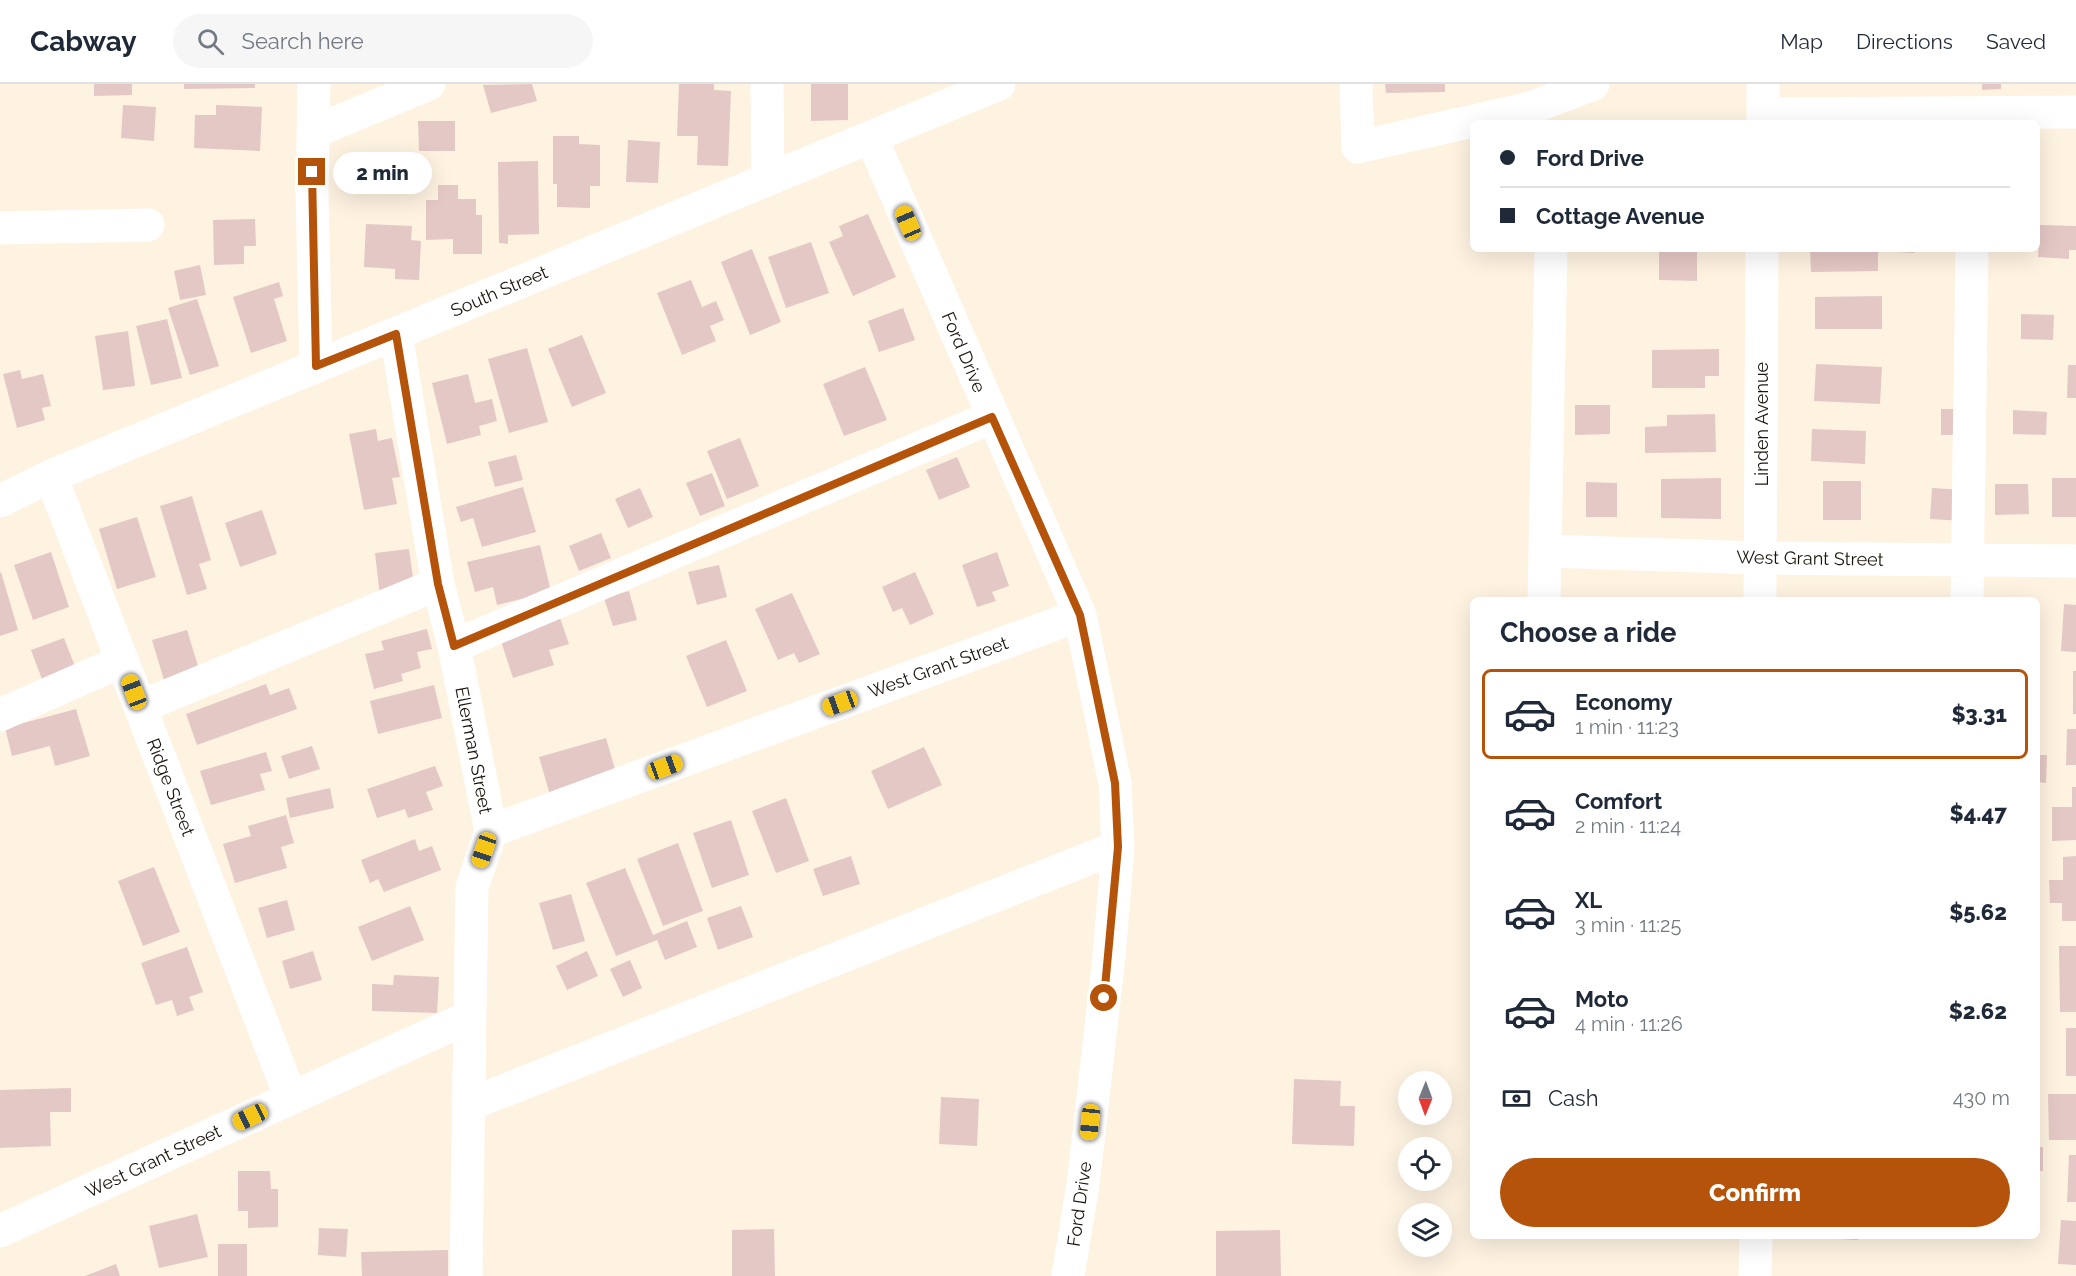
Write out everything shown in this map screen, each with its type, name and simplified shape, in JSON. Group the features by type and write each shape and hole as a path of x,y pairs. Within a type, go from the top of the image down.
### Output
{"street":[{"path":"314,84 312,192 316,366"},
{"path":"313,132 429,84"},
{"path":"767,84 768,179"},
{"name":"South Street","path":"0,501 51,476 999,84"},
{"path":"1356,84 1358,147 1470,127"},
{"path":"1506,120 1534,115 1593,84"},
{"path":"1763,107 1973,106 2076,112"},
{"name":"Ford Drive","path":"871,137 1080,615 1115,783 1118,847 1108,957 1086,1162 1068,1276"},
{"path":"0,228 148,225"},
{"path":"1544,597 1551,252"},
{"name":"Linden Avenue","path":"1760,597 1762,252"},
{"path":"1967,597 1972,252"},
{"name":"Ellerman Street","path":"396,334 438,584 454,646 491,831 472,886 466,1276"},
{"path":"454,646 992,417"},
{"name":"Ridge Street","path":"51,476 291,1098"},
{"name":"West Grant Street","path":"1545,551 1760,558 2076,561"},
{"path":"140,707 438,584"},
{"name":"West Grant Street","path":"491,831 1080,615"},
{"path":"0,715 122,661"},
{"path":"468,1105 1118,847"},
{"name":"West Grant Street","path":"0,1231 469,1017"},
{"path":"1755,1276 1756,1239"}],"building":[{"path":"94,84 132,84 132,95 94,96"},
{"path":"184,84 255,84 255,88 184,89"},
{"path":"532,84 537,101 491,113 483,85"},
{"path":"679,84 714,84 714,90 731,91 728,166 697,165 698,136 677,136"},
{"path":"811,84 848,84 848,120 811,121"},
{"path":"1385,84 1445,84 1445,92 1386,93"},
{"path":"1982,84 2001,84 2001,89 1982,90"},
{"path":"123,105 156,107 154,141 121,138"},
{"path":"216,105 262,107 260,151 194,148 195,115 216,115"},
{"path":"418,121 455,121 455,151 419,151"},
{"path":"553,136 579,136 579,144 600,145 600,186 590,186 590,208 557,207 557,184 553,184"},
{"path":"628,140 660,142 658,183 626,182"},
{"path":"538,161 539,234 508,235 508,244 499,243 498,162"},
{"path":"438,185 458,185 458,199 476,199 476,215 482,215 482,254 453,254 453,239 426,240 426,200 438,200"},
{"path":"868,214 896,277 853,296 829,242 843,236 839,226"},
{"path":"255,219 256,246 244,246 244,264 214,265 213,220"},
{"path":"366,224 412,226 411,240 421,241 419,280 395,279 395,269 364,267"},
{"path":"2040,225 2076,226 2076,250 2069,250 2069,259 2038,257"},
{"path":"811,242 829,293 786,308 768,257"},
{"path":"752,249 781,322 750,335 721,262"},
{"path":"1659,252 1697,252 1697,281 1659,280"},
{"path":"1810,252 1878,252 1878,271 1811,272"},
{"path":"200,265 206,295 180,300 174,271"},
{"path":"691,280 702,307 716,301 724,320 710,326 716,341 682,355 657,293"},
{"path":"279,282 283,296 274,299 287,341 251,353 233,297"},
{"path":"1882,296 1882,329 1815,329 1815,297"},
{"path":"197,299 219,366 190,375 168,308"},
{"path":"903,308 915,340 879,352 868,321"},
{"path":"2021,314 2054,315 2053,340 2021,339"},
{"path":"167,319 182,378 151,385 136,326"},
{"path":"128,331 135,386 103,390 95,336"},
{"path":"582,335 606,393 572,407 548,349"},
{"path":"527,348 548,422 509,433 488,359"},
{"path":"1719,349 1719,376 1705,376 1705,388 1652,388 1652,350"},
{"path":"1816,364 1882,367 1880,404 1814,401"},
{"path":"2068,365 2076,365 2076,398 2067,398"},
{"path":"865,367 887,420 844,436 823,384"},
{"path":"20,370 22,379 43,374 51,406 42,408 45,420 17,428 3,374"},
{"path":"468,374 475,403 492,399 497,421 479,426 481,435 447,444 432,383"},
{"path":"1575,405 1610,405 1610,434 1575,435"},
{"path":"1941,409 1962,409 1962,435 1941,435"},
{"path":"2013,410 2047,412 2046,435 2013,434"},
{"path":"1715,414 1716,452 1645,453 1645,427 1667,426 1667,415"},
{"path":"376,429 378,441 392,438 400,477 392,478 397,504 364,510 349,434"},
{"path":"1812,429 1866,431 1865,464 1811,461"},
{"path":"740,438 759,486 727,499 707,451"},
{"path":"516,455 523,480 495,487 488,462"},
{"path":"957,457 970,487 939,500 926,470"},
{"path":"712,473 725,506 700,516 686,483"},
{"path":"1721,478 1721,519 1661,518 1661,479"},
{"path":"2052,478 2076,478 2076,517 2052,517"},
{"path":"1823,481 1861,481 1861,520 1823,520"},
{"path":"1586,482 1617,483 1617,517 1586,517"},
{"path":"1995,484 2028,484 2029,514 1995,515"},
{"path":"523,487 536,532 482,547 473,518 461,522 456,507"},
{"path":"640,488 653,517 628,528 615,499"},
{"path":"1932,488 1965,490 1964,521 1930,519"},
{"path":"192,496 211,560 199,564 207,589 187,595 160,506"},
{"path":"262,510 277,554 240,567 225,523"},
{"path":"137,517 156,577 117,589 99,529"},
{"path":"601,533 611,558 579,571 569,546"},
{"path":"540,545 551,592 497,605 493,587 475,592 467,562"},
{"path":"409,549 415,592 380,596 375,553"},
{"path":"51,552 69,607 33,620 14,565"},
{"path":"997,552 1009,586 992,592 996,601 977,607 962,565"},
{"path":"719,565 727,597 697,605 688,572"},
{"path":"915,572 934,614 910,625 902,608 893,612 882,587"},
{"path":"0,573 18,630 0,636"},
{"path":"629,591 637,620 613,626 604,598"},
{"path":"792,593 820,654 799,663 794,653 778,660 755,609"},
{"path":"2064,604 2076,605 2076,652 2061,651"},
{"path":"560,618 569,644 549,650 554,665 513,678 500,638"},
{"path":"427,629 432,649 417,652 421,668 401,674 403,681 374,689 365,654 384,650 381,641"},
{"path":"187,630 199,669 164,680 152,640"},
{"path":"64,638 76,669 43,682 31,650"},
{"path":"726,640 747,691 707,707 686,656"},
{"path":"2073,671 2076,671 2076,714 2073,714"},
{"path":"266,684 270,695 289,688 297,709 197,745 186,714"},
{"path":"434,685 442,718 378,734 370,701"},
{"path":"76,709 90,756 55,766 50,746 12,756 5,728"},
{"path":"2067,729 2076,729 2076,765 2066,765"},
{"path":"606,738 617,776 550,795 539,757"},
{"path":"312,746 320,769 289,779 281,756"},
{"path":"924,747 942,785 888,809 871,771"},
{"path":"266,752 272,771 260,774 265,790 211,805 200,771"},
{"path":"2040,755 2047,755 2046,783 2040,782"},
{"path":"435,766 443,786 426,792 433,810 408,818 405,809 377,818 367,789"},
{"path":"2072,787 2076,787 2076,840 2052,841 2052,807 2072,807"},
{"path":"330,788 334,808 290,818 286,798"},
{"path":"786,798 809,861 776,873 752,811"},
{"path":"286,815 294,843 281,847 287,868 235,883 223,844 251,836 248,826"},
{"path":"731,820 749,875 712,888 693,833"},
{"path":"415,839 419,851 432,846 441,870 384,892 378,879 370,883 361,860"},
{"path":"678,843 703,911 663,926 637,859"},
{"path":"851,856 860,884 823,896 813,869"},
{"path":"2076,856 2076,921 2062,921 2062,903 2050,903 2049,880 2063,880 2063,857"},
{"path":"154,867 180,932 143,946 118,881"},
{"path":"625,868 653,935 687,921 697,947 665,960 657,940 616,956 586,883"},
{"path":"571,894 585,941 553,950 539,903"},
{"path":"287,900 295,930 267,938 258,908"},
{"path":"410,906 424,940 372,961 358,927"},
{"path":"741,906 753,937 718,950 707,918"},
{"path":"2059,946 2076,946 2076,1012 2060,1012"},
{"path":"187,947 203,992 189,997 194,1010 177,1016 172,1000 156,1005 141,963"},
{"path":"313,951 322,980 290,989 282,961"},
{"path":"587,951 598,976 567,990 556,966"},
{"path":"630,960 642,988 623,997 610,969"},
{"path":"394,975 439,977 437,1013 372,1011 372,984 393,985"},
{"path":"2066,1028 2076,1028 2076,1076 2066,1076"},
{"path":"1294,1079 1341,1081 1340,1106 1355,1106 1354,1146 1292,1144"},
{"path":"71,1088 71,1112 50,1112 51,1146 0,1148 0,1090"},
{"path":"2048,1094 2076,1094 2076,1140 2049,1140"},
{"path":"941,1097 979,1099 977,1146 939,1144"},
{"path":"2040,1147 2043,1147 2043,1171 2040,1171"},
{"path":"2069,1155 2076,1155 2076,1202 2067,1202"},
{"path":"238,1171 270,1171 271,1189 278,1189 278,1227 248,1228 248,1211 238,1211"},
{"path":"197,1214 208,1257 159,1268 149,1226"},
{"path":"2061,1220 2076,1221 2076,1265 2058,1264"},
{"path":"319,1228 348,1229 346,1257 318,1255"},
{"path":"774,1229 775,1276 732,1276 732,1230"},
{"path":"1280,1230 1281,1276 1216,1276 1216,1231"},
{"path":"218,1244 247,1244 247,1276 218,1276"},
{"path":"448,1250 448,1276 362,1276 361,1252"},
{"path":"116,1264 120,1276 85,1276"}],"route":[{"path":"312,172 316,366 396,334 438,584 454,646 992,417 1080,615 1115,783 1118,847 1104,998"}]}
